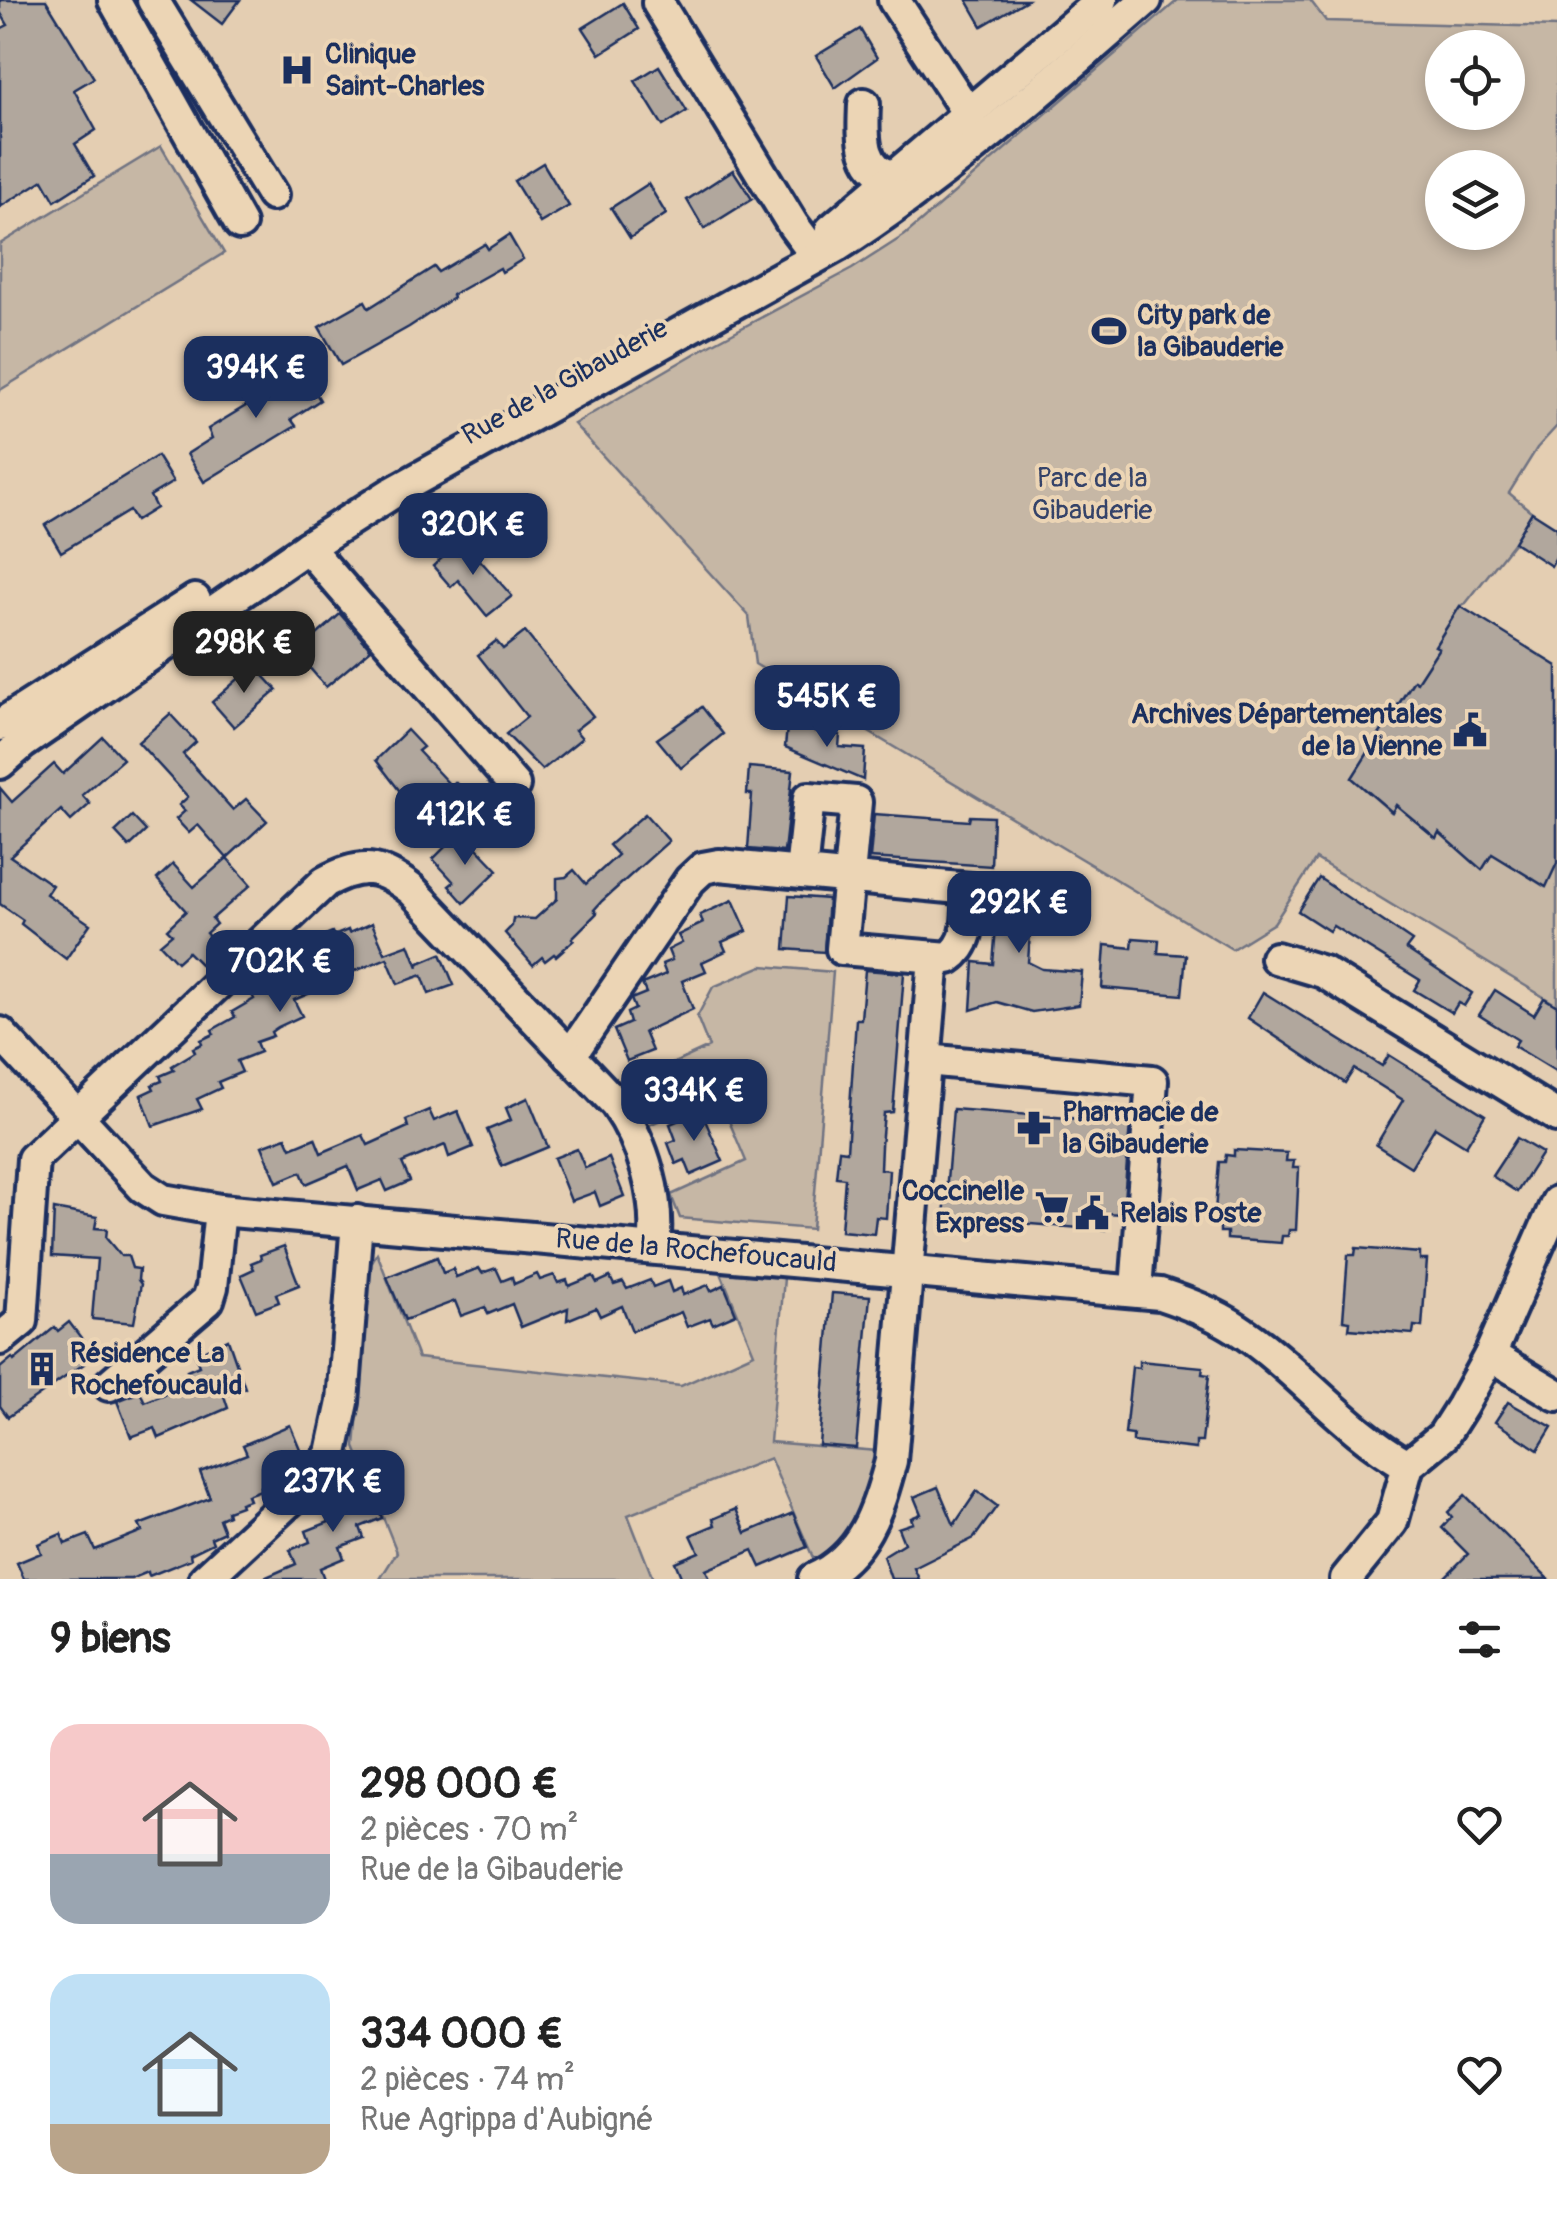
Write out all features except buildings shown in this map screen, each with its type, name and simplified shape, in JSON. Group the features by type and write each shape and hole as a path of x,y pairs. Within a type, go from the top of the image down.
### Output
{"street":[{"path":"114,0 240,224"},
{"path":"152,0 272,196"},
{"path":"894,0 969,115"},
{"name":"Rue de la Gibauderie","path":"0,726 386,481 808,245 896,177 1102,0"},
{"name":"Rue de la Gibauderie","path":"1063,70 1080,45 1128,0"},
{"name":"Rue de la Gibauderie","path":"0,764 24,743 306,547 392,492 851,237 926,186 1146,0"},
{"path":"658,3 808,245"},
{"path":"864,104 865,151 878,171 896,177"},
{"path":"306,547 514,785"},
{"path":"570,1056 690,880 703,868 719,865 801,872 849,877 970,889 966,939 949,958 842,949 849,877 856,802 808,798 801,872"},
{"path":"0,1339 22,1321 24,1166 324,882 342,872 364,868 383,870 412,890 616,1104 633,1133 656,1203 654,1246"},
{"path":"814,1579 860,1545 879,1508 891,1461 934,958"},
{"path":"1276,958 1323,972 1557,1116"},
{"name":"Rue de la Rochefoucauld","path":"0,1033 143,1187 163,1200 220,1210 1160,1294 1237,1328 1284,1364 1380,1450 1408,1465"},
{"path":"926,1060 1152,1080 1136,1289"},
{"path":"1346,1579 1392,1522 1408,1465 1443,1436 1490,1355 1557,1202"},
{"path":"109,1385 208,1300 220,1210"},
{"path":"205,1579 313,1478 332,1453 343,1402 357,1222"},
{"path":"1490,1355 1557,1395"}],"green space":[{"name":"Parc de la Gibauderie","path":"1178,0 1310,0 1326,21 1557,27 1557,426 1537,448 1509,493 1532,512 1514,542 1460,606 1435,646 1439,648 1417,682 1413,681 1352,778 1391,812 1402,797 1402,810 1435,837 1445,824 1482,869 1496,848 1505,861 1545,887 1557,863 1557,1005 1316,859 1274,923 1232,949 755,664 749,616 574,424 852,269 905,235"},
{"path":"161,146 224,253 0,390 0,244"},
{"path":"762,966 833,972 812,1229 680,1218 671,1195 746,1161 718,1095 649,1125 617,1089 709,1047 697,1017 713,987"},
{"path":"377,1253 418,1358 681,1386 754,1353 721,1273 784,1278 770,1442 877,1451 870,1486 859,1513 842,1537 814,1560 770,1458 628,1515 653,1579 380,1579 397,1552 355,1447 370,1265"}],"place":[{"name":"Clinique Saint-Charles","path":"297,70"},
{"name":"City park de la Gibauderie","path":"1109,331"},
{"name":"Archives Départementales de la Vienne","path":"1470,730"},
{"name":"Pharmacie de la Gibauderie","path":"1034,1128"},
{"name":"Coccinelle Express","path":"1052,1207"},
{"name":"Relais Poste","path":"1092,1213"},
{"name":"Résidence La Rochefoucauld","path":"42,1369"}]}
